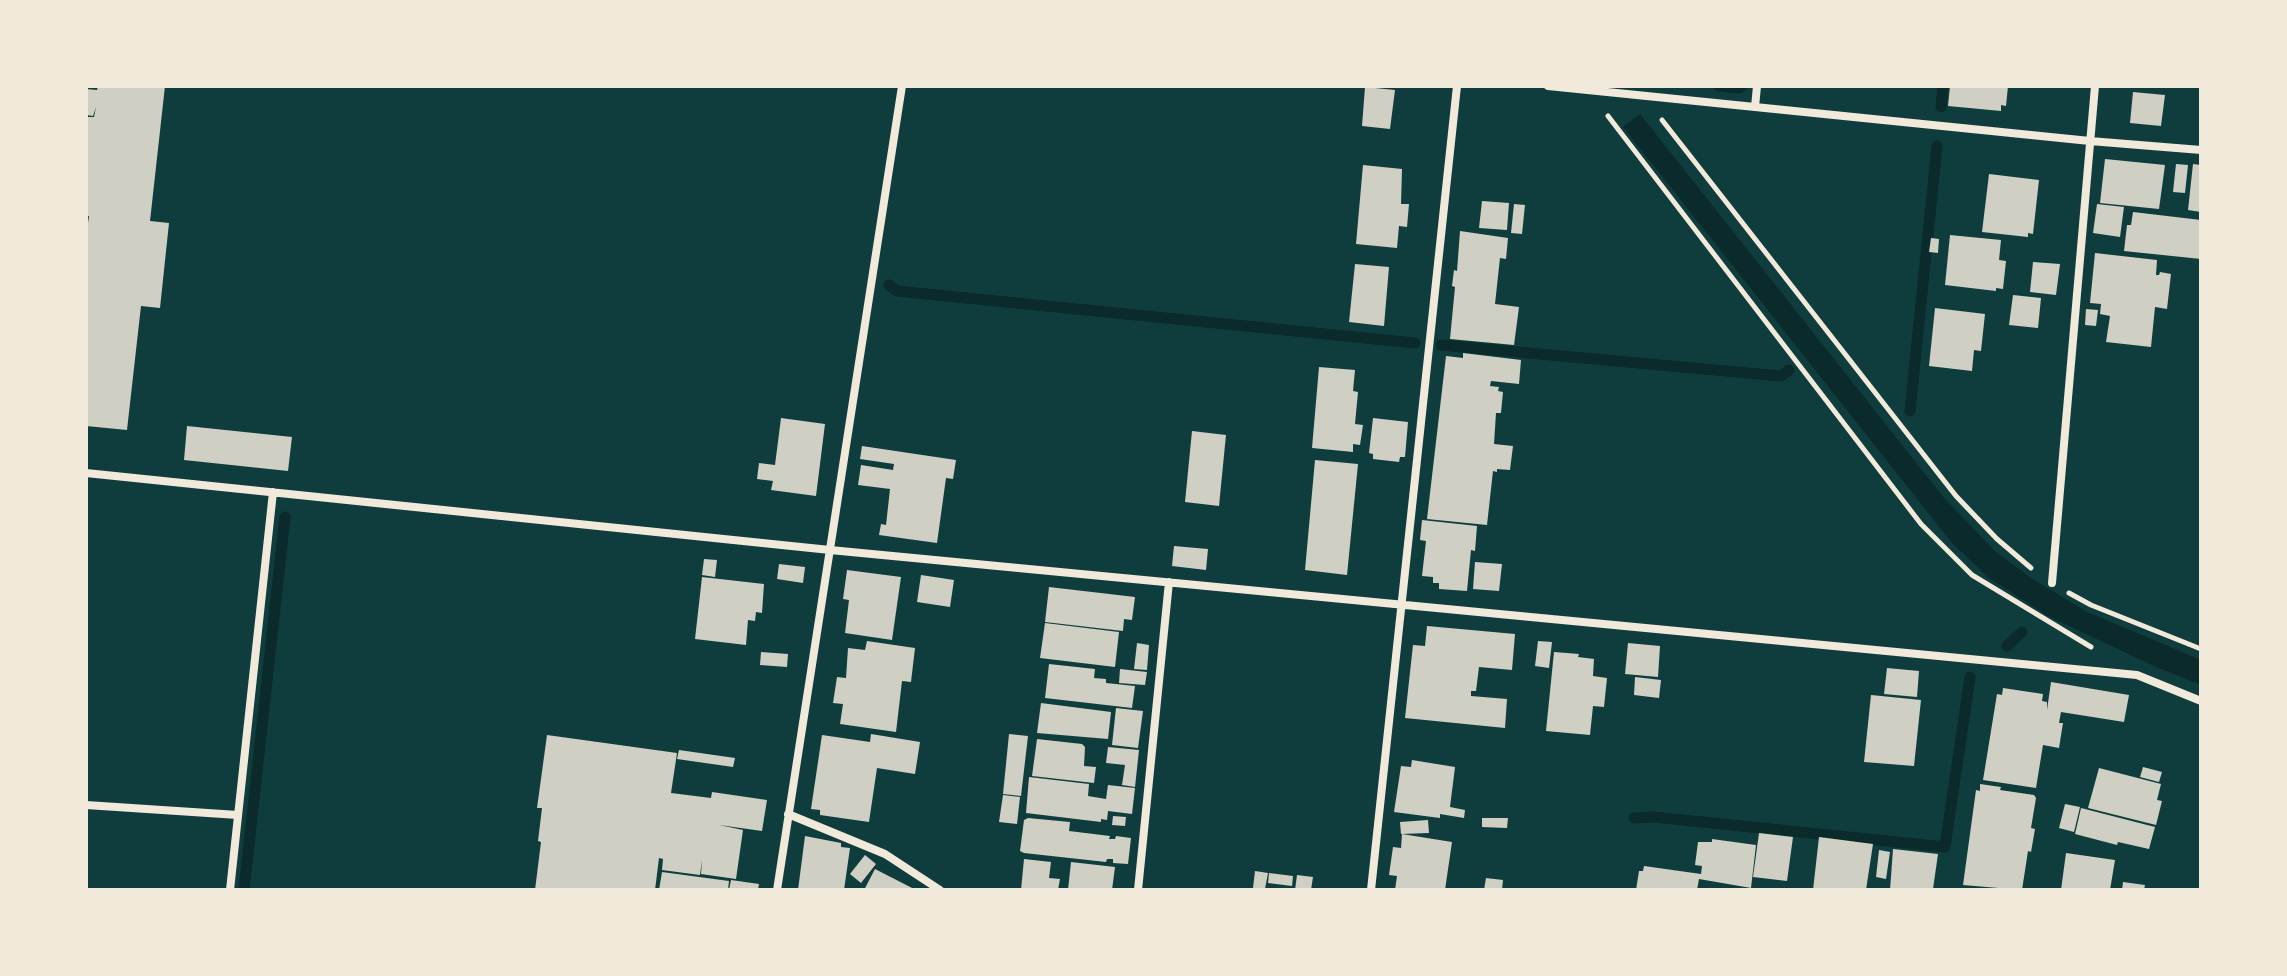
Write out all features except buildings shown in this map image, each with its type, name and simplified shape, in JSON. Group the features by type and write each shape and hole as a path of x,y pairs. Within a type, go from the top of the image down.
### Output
{"street":[{"path":"777,890 902,86"},
{"path":"1371,890 1457,86"},
{"path":"1548,86 2201,150"},
{"path":"1638,86 1645,96"},
{"path":"1755,107 1757,86"},
{"path":"2052,583 2095,86"},
{"path":"86,473 830,550 2137,675 2201,701"},
{"path":"230,890 273,492"},
{"path":"1138,890 1169,582"},
{"path":"86,805 238,815"},
{"path":"788,814 885,854 940,890"}],"path":[{"path":"1588,90 1921,524 1972,575 2099,652"},
{"path":"1645,96 1956,496 1997,539 2039,575 2091,605 2201,649"}],"water":[{"path":"1640,114 1944,498 1995,551 2031,578 2087,612 2201,660 2201,685 2048,616 1989,578 1952,543 1623,127"}],"waterway":[{"path":"1719,86 1742,86"},
{"path":"1941,107 1943,86"},
{"path":"1910,411 1937,146"},
{"path":"889,285 897,291 1415,343"},
{"path":"1441,345 1781,376 1789,370"},
{"path":"244,890 285,517"},
{"path":"2007,646 2022,632"},
{"path":"1634,818 1654,817 1945,847 1970,677"}]}
